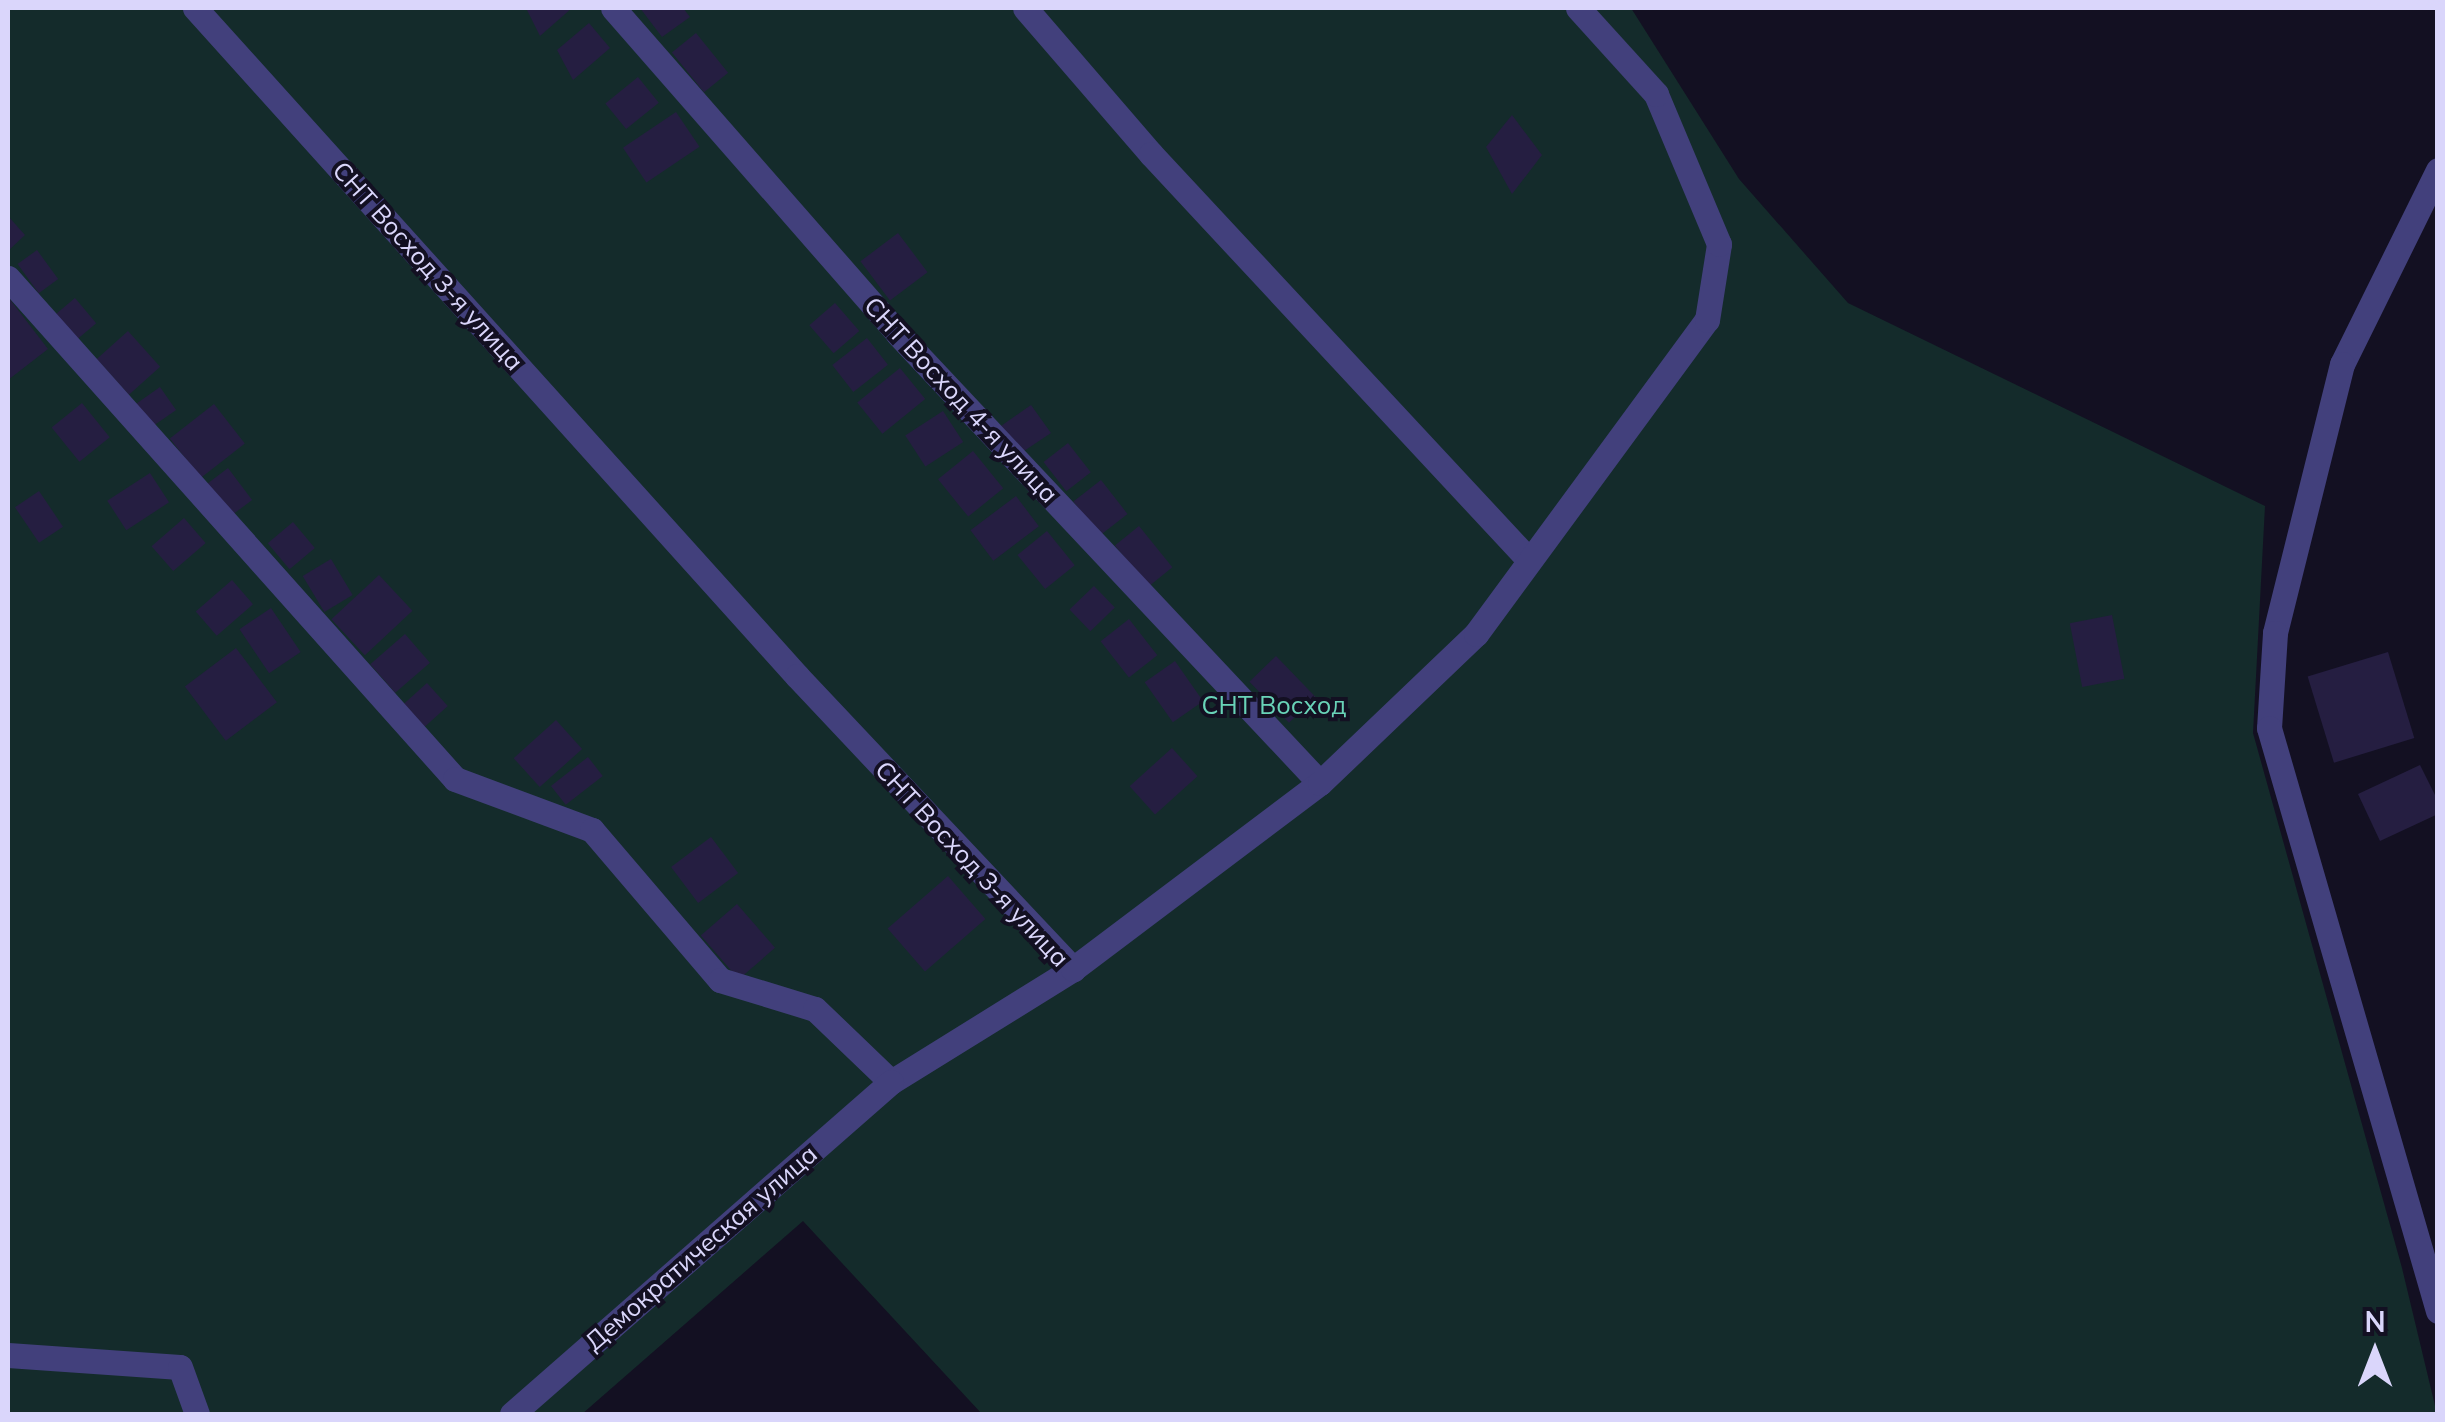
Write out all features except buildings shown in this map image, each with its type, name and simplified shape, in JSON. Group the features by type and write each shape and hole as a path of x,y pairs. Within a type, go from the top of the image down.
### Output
{"street":[{"name":"СНТ Восход 3-я улица","path":"195,8 797,676 1073,969 890,1082"},
{"name":"СНТ Восход 4-я улица","path":"613,8 898,334 1320,783"},
{"path":"1025,8 1150,154 1528,559"},
{"path":"1073,969 1320,783 1476,634 1707,320 1719,244 1656,94 1578,8"},
{"path":"2438,170 2342,364 2275,633 2270,728 2438,1310"},
{"path":"8,278 455,780 592,830 720,980 816,1009 890,1082"},
{"name":"Демократическая улица","path":"512,1414 890,1082"},
{"path":"8,1355 180,1368 197,1414"}],"green space":[{"name":"СНТ Восход","path":"8,8 1631,8 1739,179 1848,303 2265,506 2253,733 2402,1268 2437,1414 982,1414 803,1221 582,1414 8,1414"}]}
